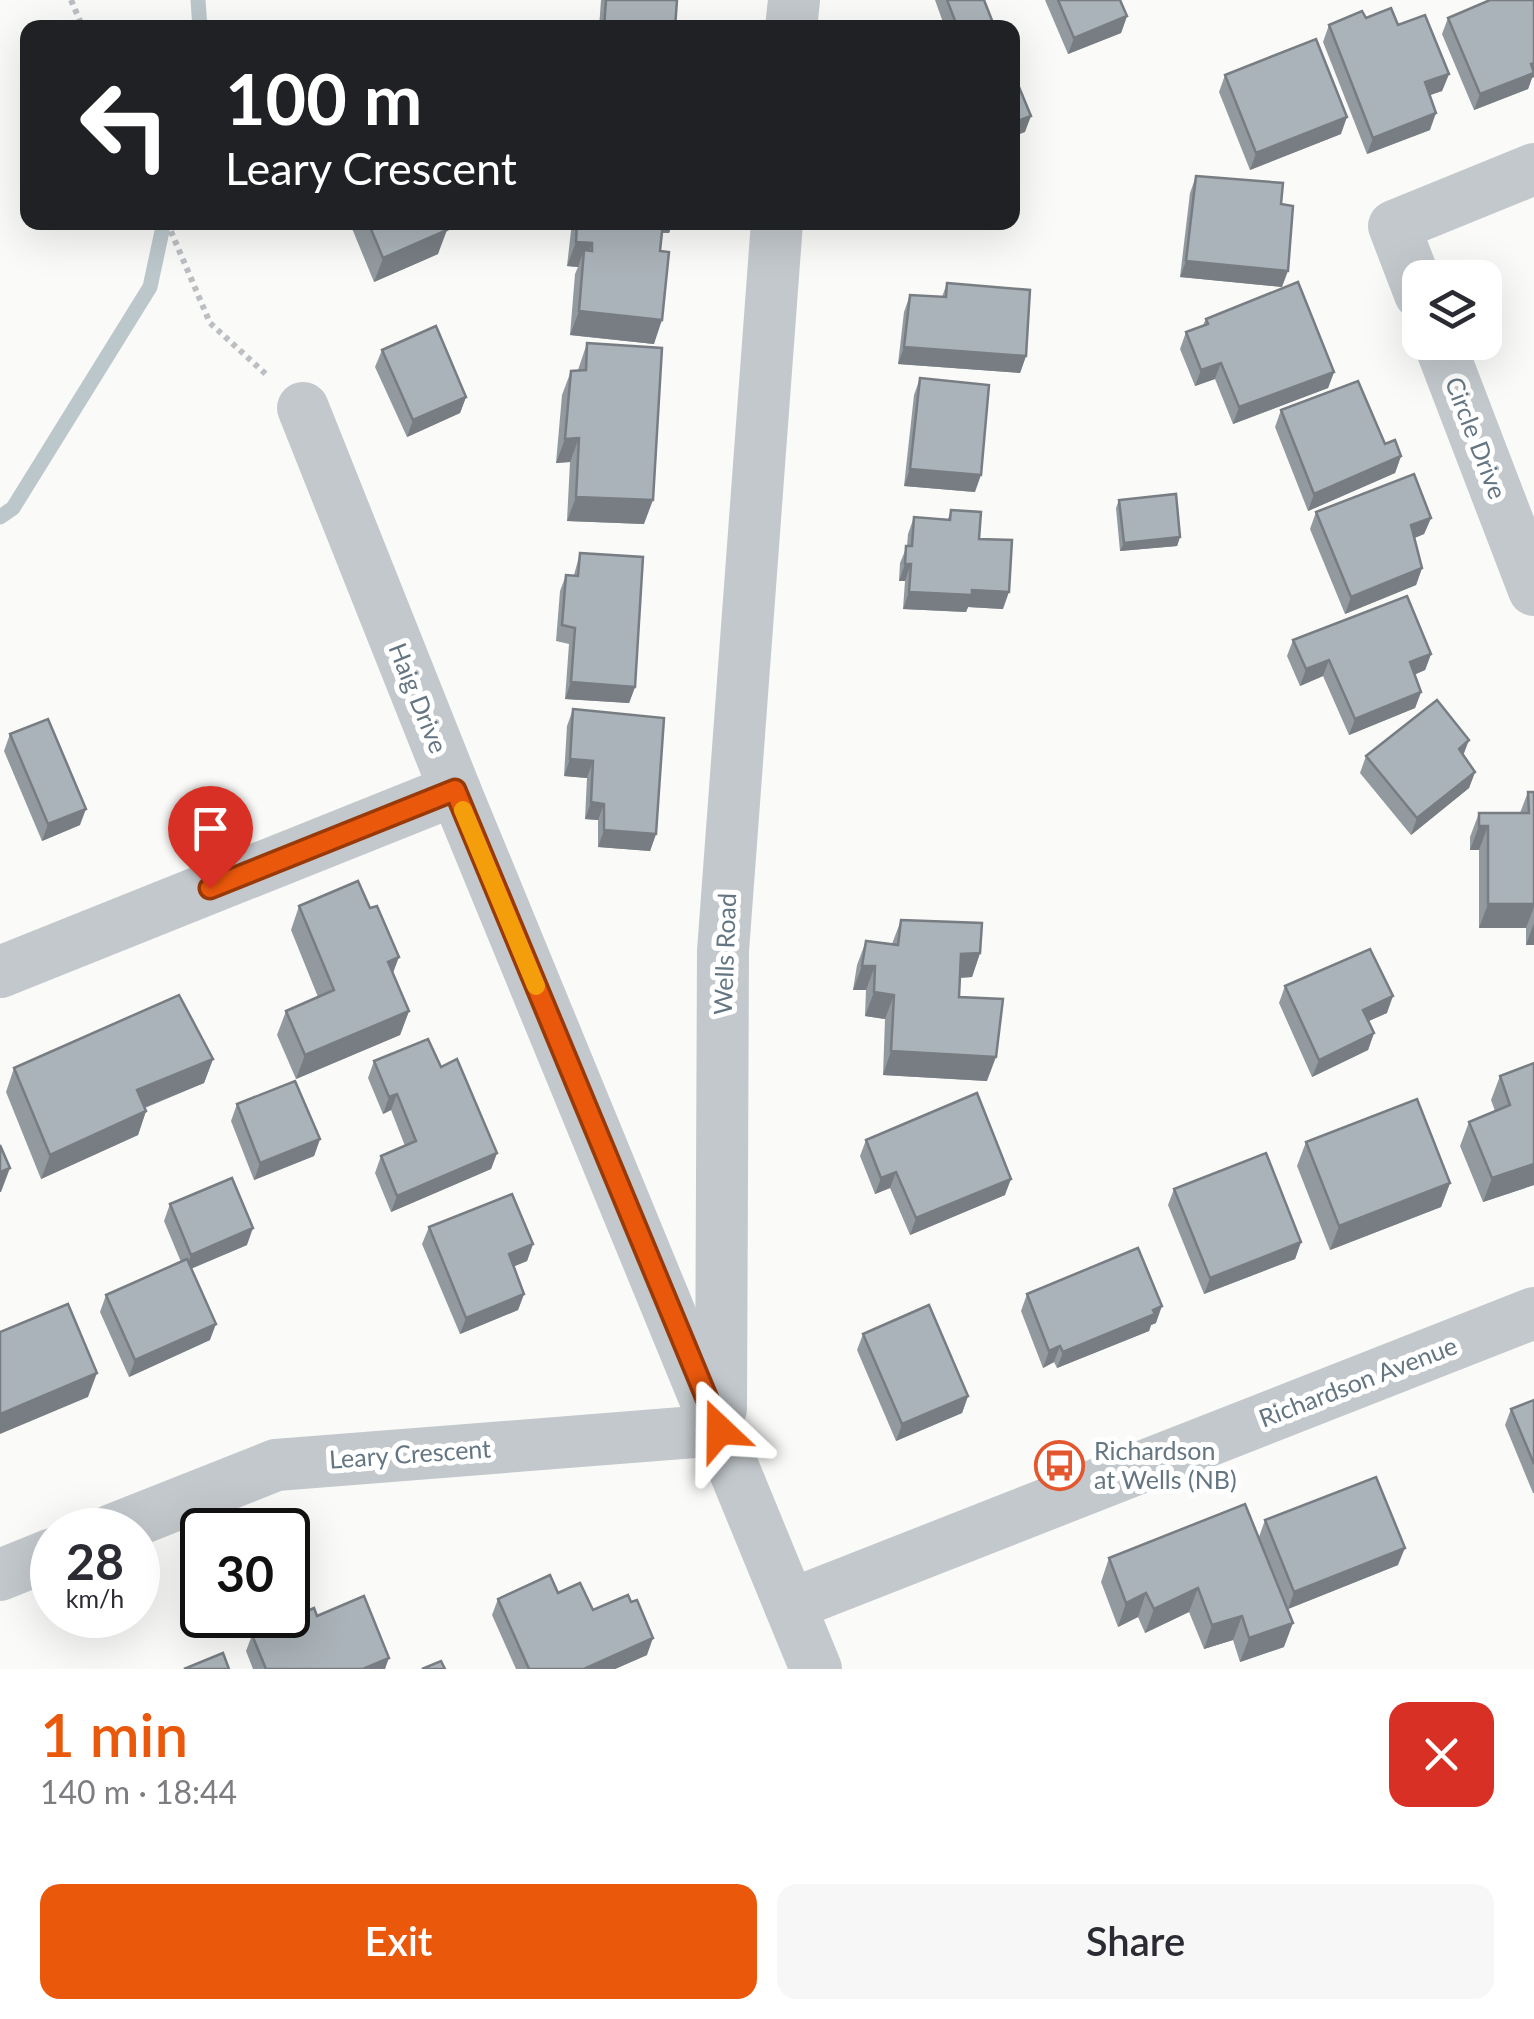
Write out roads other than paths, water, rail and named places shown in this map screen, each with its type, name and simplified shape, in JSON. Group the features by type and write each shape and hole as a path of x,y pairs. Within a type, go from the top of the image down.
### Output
{"street":[{"path":"1407,260 1394,226 1534,169"},
{"name":"Wells Road","path":"776,230 723,951 720,1430 816,1669"},
{"name":"Circle Drive","path":"1446,360 1534,590"},
{"name":"Haig Drive","path":"303,408 455,790 720,1430"},
{"path":"0,972 455,790"},
{"name":"Richardson Avenue","path":"790,1606 1534,1313"},
{"name":"Leary Crescent","path":"160,1511 276,1465 720,1430"},
{"path":"0,1575 30,1563"}],"waterway":[{"path":"198,0 199,20"},
{"path":"0,517 13,508 150,287 162,230"}],"place":[{"name":"Richardson at Wells (NB)","path":"1059,1465"}]}
